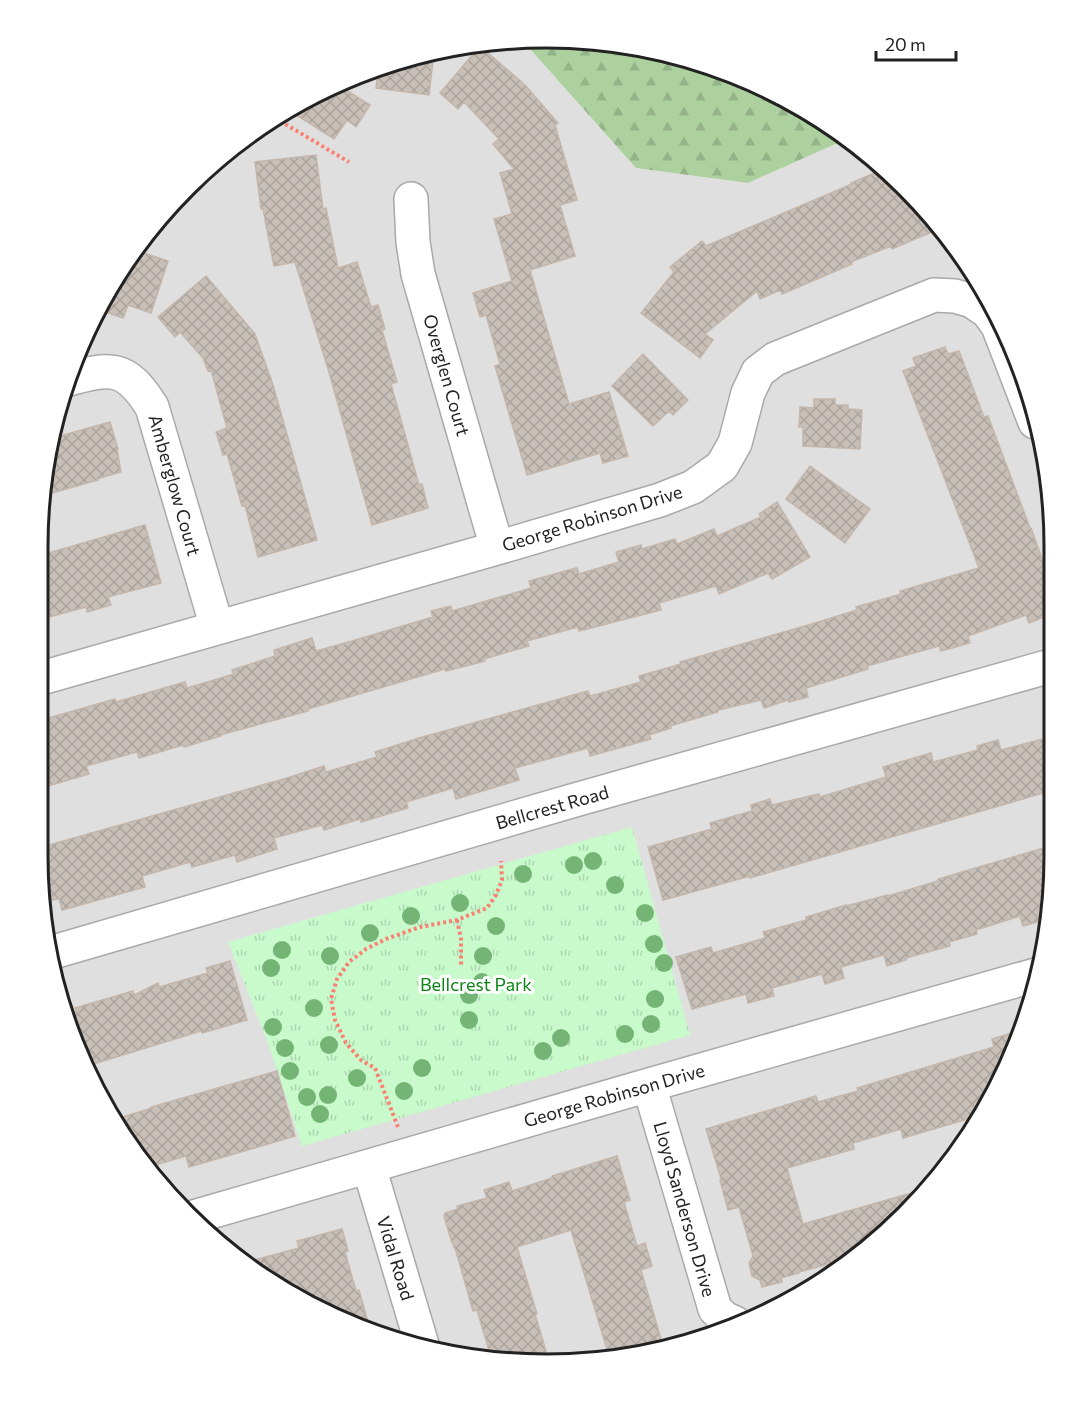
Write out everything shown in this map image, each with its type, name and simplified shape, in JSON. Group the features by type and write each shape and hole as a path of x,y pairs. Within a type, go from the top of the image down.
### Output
{"street":[{"name":"Overglen Court","path":"411,199 413,242 418,274 498,548"},
{"name":"George Robinson Drive","path":"48,676 660,500 693,487 722,466 735,442 748,393 758,372 775,359 934,295 955,296 972,301 984,309"},
{"name":"Amberglow Court","path":"78,377 99,371 113,371 125,376 141,389 153,407 217,627"},
{"name":"Bellcrest Road","path":"57,950 575,800 1044,668"},
{"name":"George Robinson Drive","path":"201,1215 1029,977"},
{"name":"Lloyd Sanderson Drive","path":"649,1085 715,1309 728,1320"},
{"name":"Vidal Road","path":"369,1167 420,1338"}],"path":[{"path":"284,123 349,162"},
{"path":"396,1122 375,1068 361,1060 346,1043 335,1020 331,999 337,979 349,962 366,949 386,939 420,927 457,920 487,908 502,880 501,861"},
{"path":"457,920 461,939 461,965"}],"shaded area":[{"path":"530,48 636,168 748,183 838,143 849,151 898,194 941,243 960,269 993,326 1018,386 1034,449 1043,513 1044,856 1040,921 1018,1016 993,1076 977,1105 960,1133 920,1184 898,1208 849,1251 823,1270 766,1303 706,1328 675,1337 611,1350 579,1353 513,1353 481,1350 386,1328 326,1303 269,1270 243,1251 194,1208 151,1159 132,1133 99,1076 74,1016 58,953 49,889 48,546 52,481 74,386 99,326 132,269 151,243 194,194 243,151 269,132 326,99 386,74 481,52"}],"green space":[{"path":"530,48 611,52 706,74 766,99 838,143 748,183 636,168"},
{"name":"Bellcrest Park","path":"632,827 690,1035 302,1146 268,1043 228,942"}],"building":[{"path":"486,51 525,85 558,123 555,125 577,200 560,205 575,256 530,270 569,404 609,392 628,456 603,463 600,453 527,475 495,366 500,364 486,315 480,317 473,293 512,281 494,219 512,214 500,173 514,169 493,144 499,139 464,102 458,109 440,93 474,53"},
{"path":"433,62 429,95 376,88 377,77"},
{"path":"346,90 370,105 356,127 347,120 334,139 297,115"},
{"path":"316,155 323,209 326,208 338,268 357,262 371,307 378,305 385,329 382,330 397,382 391,384 419,485 422,484 428,508 372,525 295,262 274,266 263,209 261,209 255,162"},
{"path":"875,173 898,194 932,232 892,249 891,246 851,262 852,264 782,294 780,290 760,299 757,291 705,334 713,340 700,358 641,313 674,272 670,267 702,241 706,246"},
{"path":"144,253 168,261 151,313 128,305 123,318 107,312"},
{"path":"206,276 255,334 273,385 317,540 258,557 245,505 242,506 227,454 223,455 216,432 227,428 211,370 208,371 203,358 180,332 175,337 158,317"},
{"path":"945,347 948,354 959,351 984,417 988,416 1044,564 1044,617 1029,623 1026,615 968,636 970,643 941,651 939,646 867,666 868,669 806,688 808,697 789,702 788,700 764,708 761,700 718,710 718,712 670,726 671,728 649,735 651,739 590,756 588,748 515,768 519,780 456,799 453,788 406,802 408,808 361,822 360,819 324,830 322,825 274,838 277,849 237,862 235,855 192,867 190,862 142,876 145,887 62,910 59,898 50,901 48,845 324,766 326,772 377,757 375,752 419,738 588,691 590,696 641,682 639,676 681,664 680,662 857,610 856,607 901,594 900,591 979,568 903,371 916,366 913,358"},
{"path":"643,354 688,400 673,415 669,411 653,426 612,386"},
{"path":"814,399 835,399 835,405 848,405 848,409 862,410 860,449 803,446 803,427 799,427 800,407 814,408"},
{"path":"110,422 118,449 121,472 51,493 61,436"},
{"path":"810,466 870,509 845,543 786,499"},
{"path":"777,502 810,557 772,579 768,573 719,594 716,586 659,603 661,610 579,631 578,627 527,641 529,646 484,659 485,661 446,671 445,669 184,747 183,745 139,758 137,752 86,766 89,774 48,786 48,718 185,682 187,688 234,674 232,670 275,656 274,650 312,638 316,651 345,643 433,617 431,611 451,606 452,611 531,588 529,581 576,568 579,574 619,562 616,552 641,545 642,549 675,539 677,544 714,529 717,536 761,517 759,514"},
{"path":"145,525 161,583 108,597 111,605 87,612 86,607 48,617 48,553"},
{"path":"1044,739 1044,793 750,878 750,876 663,900 648,847 712,829 710,823 752,811 751,805 770,799 772,805 819,794 820,797 886,777 883,767 931,753 933,762 978,750 977,746 998,740 1001,750"},
{"path":"1044,848 1040,921 1023,926 1020,916 976,930 977,934 949,942 950,946 906,958 906,960 887,966 884,955 841,967 844,978 825,984 822,974 772,988 774,996 748,1003 746,994 692,1009 676,957 711,947 713,953 765,938 763,932 806,920 806,917 888,896 938,881 938,879"},
{"path":"230,961 247,1020 202,1033 201,1031 94,1064 74,1016 75,1008 133,991 134,995 158,983 159,987 208,973 206,968"},
{"path":"1011,1033 993,1076 969,1119 903,1138 901,1129 853,1143 854,1149 787,1168 803,1224 912,1193 874,1230 833,1263 781,1278 782,1282 762,1287 760,1280 752,1276 749,1263 753,1256 739,1207 728,1210 706,1129 816,1096 818,1102 858,1091 857,1088 994,1047 992,1039"},
{"path":"277,1071 295,1136 189,1167 186,1156 156,1165 122,1117"},
{"path":"617,1156 630,1200 624,1202 637,1246 645,1243 652,1266 641,1270 661,1340 607,1350 571,1230 517,1247 547,1354 489,1351 477,1310 473,1311 445,1213 458,1209 457,1206 487,1198 484,1190 509,1182 512,1191 552,1178 552,1176"},
{"path":"342,1229 348,1251 345,1252 368,1321 326,1303 255,1260 299,1248 297,1241"}]}
